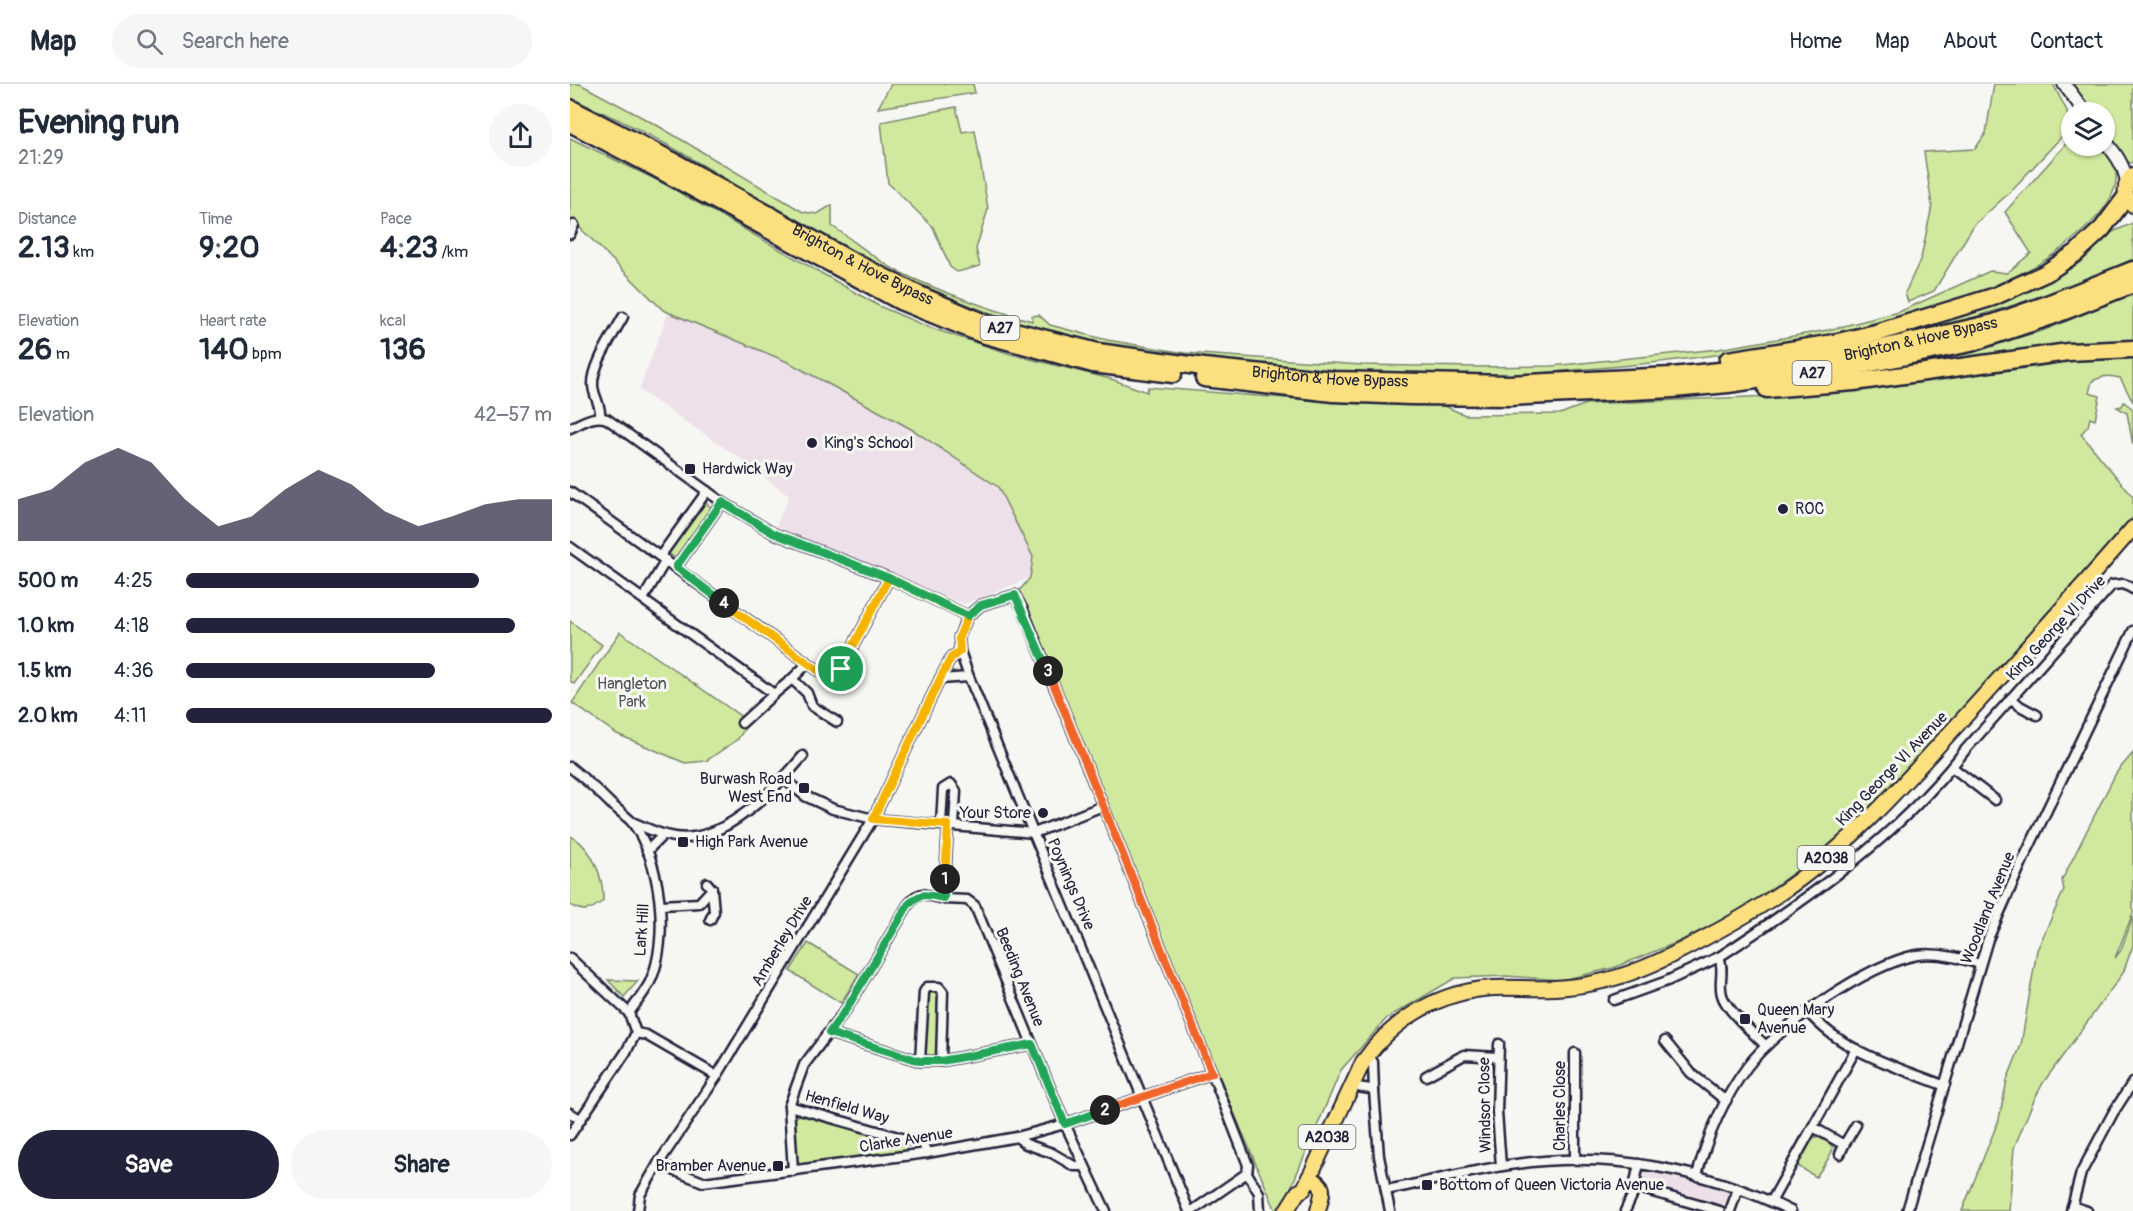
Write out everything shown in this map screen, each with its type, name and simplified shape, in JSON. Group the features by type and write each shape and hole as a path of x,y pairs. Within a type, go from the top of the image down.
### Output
{"highway":[{"name":"Brighton & Hove Bypass","path":"570,108 671,160 846,258 915,293 987,324 1098,352 1204,367 1334,380 1489,384 1618,379 1727,371 1855,354 1994,323 2133,270"},
{"name":"Brighton & Hove Bypass","path":"570,123 900,301 982,334 1093,364 1333,393 1499,397 1673,389 1728,384 1857,366 1971,342 2049,317 2133,284"},
{"name":"A27","path":"1618,379 1834,343 1919,321 1993,297 2046,273 2076,253 2102,229 2130,186"},
{"name":"A27","path":"1673,389 1729,392 1804,387 1941,371 2068,352 2133,349"}],"main road":[{"name":"King George VI Avenue","path":"1286,1211 1306,1183 1350,1086 1368,1055 1400,1022 1445,998 1491,988 1575,987 1634,972 1728,926 1800,880 1860,830 1901,789 2133,528"},
{"name":"King George VI Avenue","path":"1298,1211 1305,1197 1306,1183"},
{"path":"1306,1183 1320,1183 1323,1187 1318,1211"}],"street":[{"path":"2064,84 2078,102"},
{"path":"2115,154 2125,170 2130,186"},
{"path":"600,417 601,411 593,386 593,375 623,316"},
{"path":"570,428 594,417 600,417 722,502 773,533 889,578 968,616 981,605 1015,595 1212,1073 1248,1166 1247,1173 1260,1193 1260,1211"},
{"path":"570,547 643,599 663,558 707,491"},
{"path":"570,492 807,663 830,675 841,669 889,578"},
{"path":"676,567 722,502"},
{"name":"King George VI Drive","path":"1614,1000 1667,981 1719,957 1790,910 1845,868 1904,818 1952,767 2112,585 2124,584 2133,589"},
{"path":"646,602 774,694"},
{"name":"Poynings Drive","path":"968,616 959,637 960,651 969,677 1191,1211"},
{"name":"Woodland Avenue","path":"1907,1211 1980,964 1998,915 2133,631"},
{"name":"Amberley Drive","path":"638,1211 640,1195 658,1164 717,1076 873,819 940,679 951,658 960,651"},
{"path":"742,723 807,663"},
{"path":"940,679 969,677"},
{"path":"792,679 807,693 812,706 837,722"},
{"name":"King George VI Drive","path":"2011,698 2037,715"},
{"path":"632,822 676,837 694,837 714,831 742,815 784,779 803,756"},
{"name":"Lark Hill","path":"570,767 632,822 647,851 655,874 661,905 660,935 650,981 629,1012"},
{"path":"1952,767 1995,800"},
{"path":"784,779 806,796 833,809 873,819 1034,833 1103,806"},
{"path":"793,1172 789,1106 804,1065 829,1033 915,897 922,894 944,898 948,825"},
{"path":"647,851 663,834"},
{"path":"661,905 699,903 712,916 710,886 699,903"},
{"name":"Beeding Avenue","path":"944,898 967,900 975,906 1065,1124"},
{"path":"1697,1175 1704,1152 1726,1101 1747,1068 1766,1046 1808,1012 1858,979 1906,958 1920,955 1943,956 1980,964"},
{"path":"1719,957 1722,965 1722,998 1766,1046"},
{"path":"570,958 629,1012 636,1033 626,1052 570,1135"},
{"path":"920,1061 924,993 927,987 934,986 939,987 943,992 941,1061"},
{"path":"1808,1012 1830,1033 1856,1049 1940,1084 1945,1084"},
{"path":"636,1033 646,1035 717,1076"},
{"path":"829,1033 920,1061 941,1061 1032,1044"},
{"path":"1665,1041 1691,1073 1726,1101"},
{"name":"Windsor Close","path":"1499,1044 1497,1112 1501,1167"},
{"path":"1771,1202 1856,1049"},
{"name":"Charles Close","path":"1575,1053 1575,1159"},
{"path":"1368,1055 1373,1062 1380,1156 1390,1211"},
{"path":"1426,1076 1464,1055 1498,1057"},
{"name":"Clarke Avenue","path":"658,1164 703,1182 927,1153 1017,1137 1065,1124 1212,1073"},
{"path":"2087,1211 2072,1208 2081,1173 2133,1082"},
{"path":"1350,1086 1374,1091"},
{"name":"Henfield Way","path":"789,1106 922,1144 927,1153"},
{"path":"570,1113 580,1119"},
{"path":"1065,1124 1106,1211"},
{"path":"1840,1154 1856,1125"},
{"path":"1813,1126 1844,1144"},
{"path":"1017,1137 1026,1144 1052,1153 1074,1166 1084,1166"},
{"path":"1386,1190 1501,1167 1575,1159 1639,1164 1697,1175 1791,1211"},
{"path":"1625,1211 1635,1187 1639,1164"},
{"path":"1191,1211 1247,1173"},
{"path":"1635,1187 1720,1211"},
{"path":"1730,1211 1738,1189"}],"shaded area":[{"path":"669,311 788,362 913,430 998,487 1033,557 1030,578 964,604 776,526 789,496 737,456 639,390"},
{"path":"1650,1168 1696,1177 1733,1190 1727,1210 1638,1186 1643,1171"}],"green space":[{"path":"570,84 580,84 660,127 803,212 817,214 832,205 832,226 881,261 912,278 982,305 1032,321 1032,316 1039,315 1050,325 1107,340 1185,353 1361,365 1552,366 1719,349 1828,330 1899,312 1990,271 2007,273 2031,253 2005,212 2061,150 2061,156 2110,156 2115,167 2116,179 2114,191 2108,202 2081,233 2043,261 2022,273 1979,292 1852,329 1739,352 1624,366 1510,375 1403,374 1239,364 1182,357 1097,343 1019,323 891,274 844,250 664,143 618,119 570,99"},
{"path":"891,84 973,84 975,93 878,108"},
{"path":"1994,84 2053,84 2062,102 2061,137 2009,193 1974,225 1934,291 1908,302 1905,293 1921,258 1932,206 1924,152 1975,149 1986,133"},
{"path":"2071,84 2133,84 2133,163 2126,162 2115,146 2115,102 2084,102"},
{"path":"956,107 962,132 975,130 988,209 976,249 980,266 957,272 950,267 933,227 888,183 881,122"},
{"path":"570,138 665,184 879,306 928,327 1014,355 1111,379 1147,392 1148,387 1345,403 1442,405 1465,415 1560,414 1586,404 1772,396 1890,385 2094,357 2133,357 2133,402 2120,378 2106,376 2092,381 2089,393 2100,396 2095,420 2090,418 2088,426 2081,434 2133,497 2133,517 2027,638 1867,812 1806,864 1738,912 1678,942 1613,968 1562,980 1506,976 1455,978 1387,1018 1341,1070 1281,1211 1276,1211 1014,597 1030,578 1033,557 998,487 913,430 788,362 663,310 570,218"},
{"path":"2133,223 2133,259 2067,287 2000,310 1862,346 1989,303 2108,234"},
{"path":"2133,294 2133,342 1945,362 1946,358 2042,331"},
{"path":"2124,402 2133,409 2133,445 2127,413 2117,407 2122,406"},
{"path":"704,501 712,508 675,558 667,552"},
{"path":"570,621 602,645 574,684 570,681"},
{"name":"Hangleton Park","path":"620,632 749,722 738,739 706,761 685,763 617,734 572,703"},
{"path":"2133,753 2133,913 2115,958 2121,950 2133,917 2133,945 2123,973 2043,1083 2033,1102 2014,1148 2009,1211 1962,1211 1999,1119 2007,1080 2021,1045 2037,950 2064,890 2062,880 2116,773"},
{"path":"570,836 585,847 599,873 603,901 587,910 570,905"},
{"path":"808,943 859,974 841,1003 790,971"},
{"path":"608,980 638,981 624,997"},
{"path":"929,989 937,989 939,995 937,1054 931,1059 924,1054 926,993"},
{"path":"802,1113 905,1142 906,1152 805,1166 796,1160 793,1120"},
{"path":"1812,1137 1824,1140 1833,1148 1816,1177 1796,1165"}],"place":[{"name":"King's School","path":"812,443"},
{"name":"Hardwick Way","path":"690,469"},
{"name":"ROC","path":"1783,509"},
{"name":"Burwash Road West End","path":"804,788"},
{"name":"Your Store","path":"1043,813"},
{"name":"High Park Avenue","path":"683,842"},
{"name":"Queen Mary Avenue","path":"1745,1019"},
{"name":"Bramber Avenue","path":"778,1166"},
{"name":"Bottom of Queen Victoria Avenue","path":"1427,1185"}],"route":[{"path":"841,669 830,675 819,671 676,567 722,502 773,533 889,578 939,602 968,616 981,605 1015,595 1090,771 1212,1073 1065,1124 1032,1044 941,1061 920,1061 829,1033 847,1008 908,905 915,897 922,894 944,898 948,825 873,819 940,679 951,658 960,651 959,637 968,616 889,578 841,669"}]}
